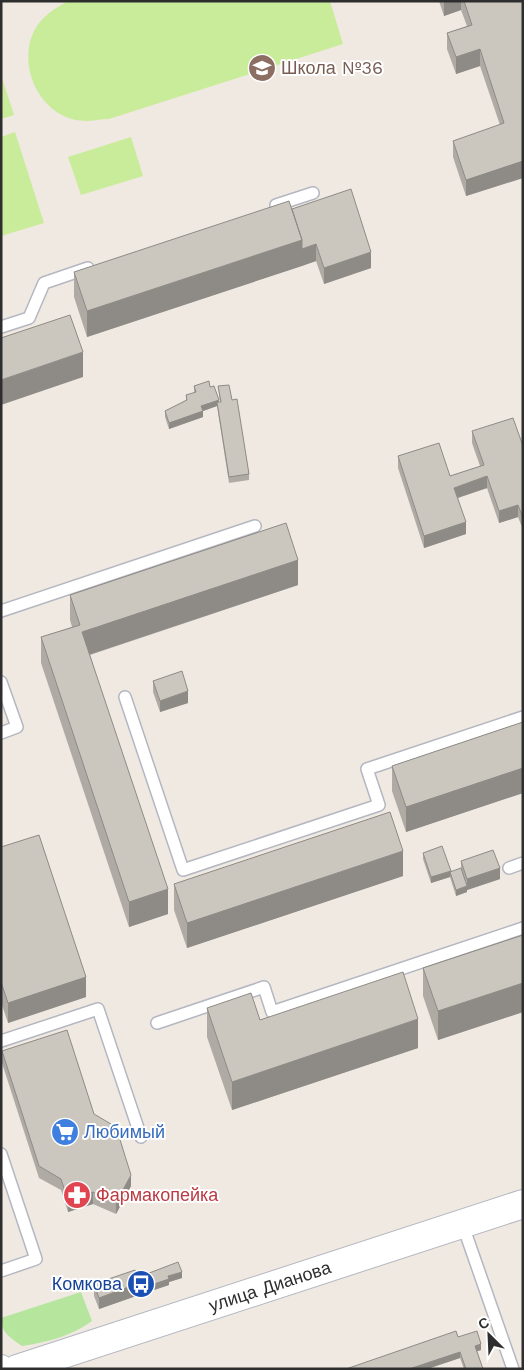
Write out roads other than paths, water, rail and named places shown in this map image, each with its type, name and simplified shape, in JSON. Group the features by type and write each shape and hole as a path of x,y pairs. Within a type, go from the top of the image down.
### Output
{"main road":[{"name":"улица Дианова","path":"17,1369 55,1363 462,1223 523,1204"}],"lane":[{"path":"266,209 313,193"},
{"path":"1,327 29,318 44,283 99,264"},
{"path":"1,611 255,526"},
{"path":"1,682 17,727 1,733"},
{"path":"125,697 183,870 379,805 367,769 523,717"},
{"path":"509,868 523,863"},
{"path":"157,1023 264,987 272,1012 523,928"},
{"path":"1,1041 98,1009 141,1137"},
{"path":"1,1154 36,1260 1,1271"},
{"path":"462,1223 513,1369"}],"place":[{"name":"Школа №36","path":"262,68"},
{"name":"Любимый","path":"65,1132"},
{"name":"Фармакопейка","path":"77,1195"},
{"name":"Комкова","path":"141,1284"}]}
